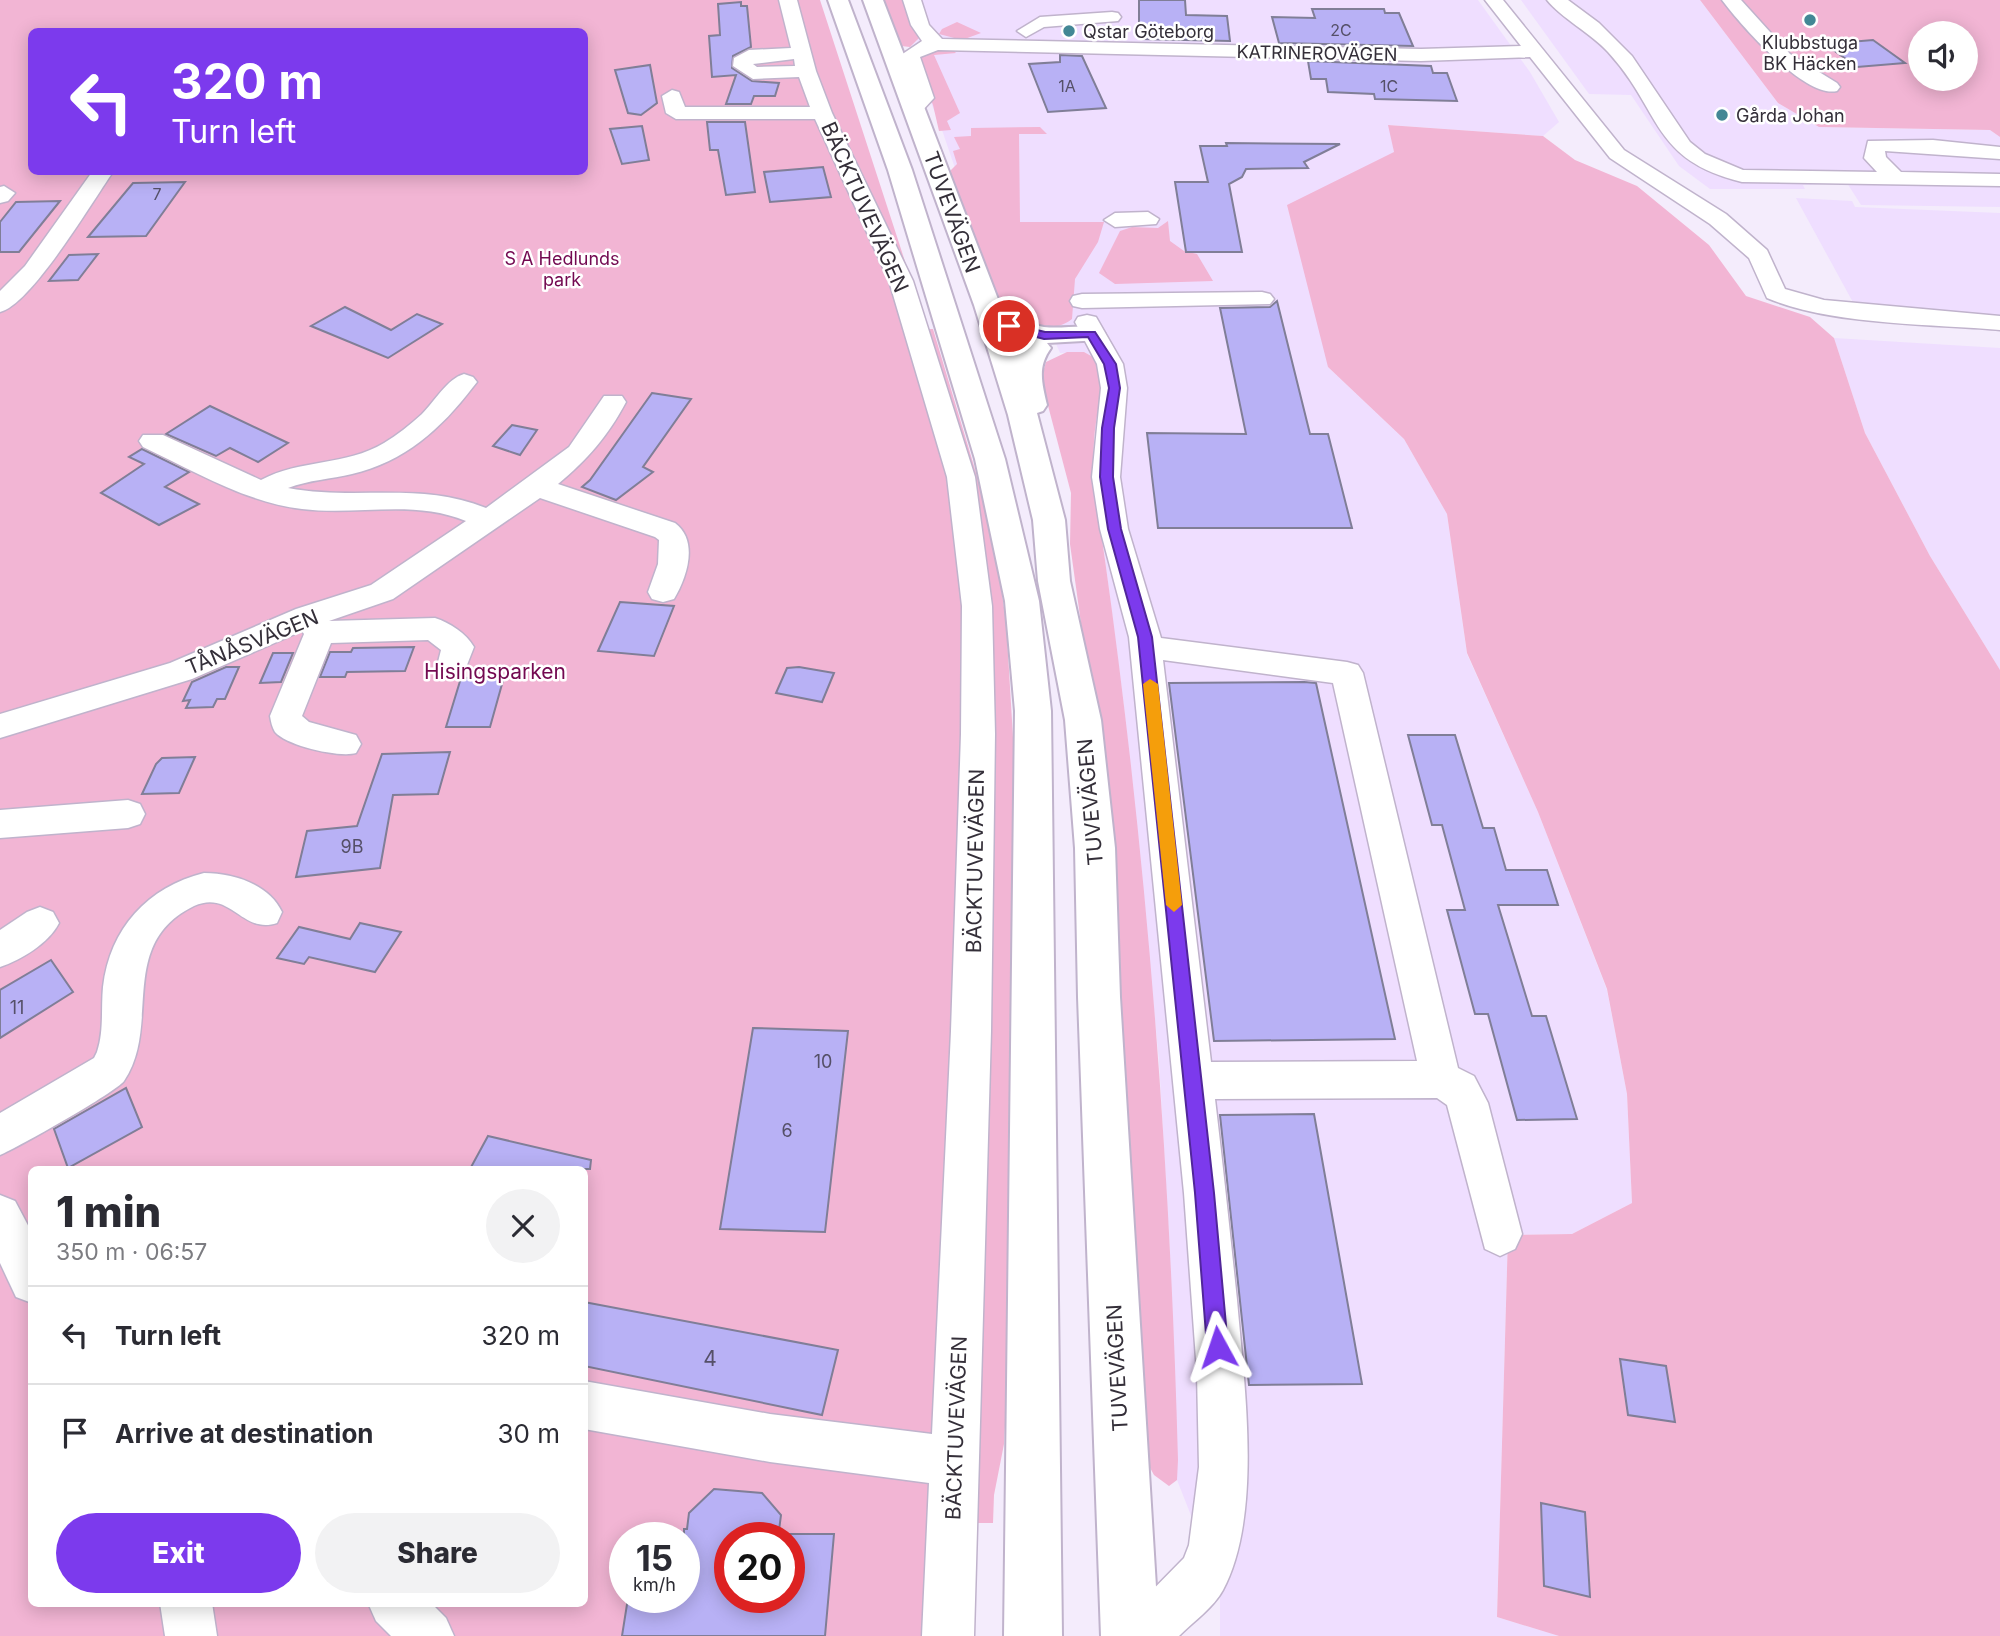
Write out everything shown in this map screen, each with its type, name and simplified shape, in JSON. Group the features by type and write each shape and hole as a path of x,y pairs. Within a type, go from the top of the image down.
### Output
{"main road":[{"name":"TUVEVÄGEN","path":"838,0 878,104 990,458 1022,601 1032,711 1033,1636"},
{"name":"TUVEVÄGEN","path":"873,0 987,305 1023,415 1049,520 1055,581 1083,720 1095,848 1130,1636"},
{"path":"936,286 955,295 979,341 1002,351 1037,348"},
{"path":"987,305 1009,326 1019,331 1081,323"},
{"path":"1049,520 1052,483 1027,372 1028,359 1037,348 1081,323"}],"street":[{"name":"BÄCKTUVEVÄGEN","path":"788,0 804,62 822,113 901,281 961,477 976,593 978,734 956,1461 948,1636"},
{"path":"912,0 921,28 928,38 938,44"},
{"path":"984,45 987,40 1000,33 1026,31 1086,32 1113,43 1112,18 1100,0"},
{"path":"1494,0 1617,154 1675,194 1718,219 1759,255 1775,293 1824,307 2000,323"},
{"path":"1556,0 1604,36 1626,61 1678,141 1696,160 1716,170 1742,176 2000,180"},
{"path":"1731,0 1783,58 1798,70 1830,87"},
{"path":"1026,31 1041,22 1112,18"},
{"name":"KATRINEROVÄGEN","path":"938,44 1113,43 1421,55 1536,51"},
{"path":"914,108 923,99 910,55 924,46 938,44"},
{"name":"BÄCKTUVEVÄGEN","path":"672,96 676,113 822,113"},
{"path":"1896,179 1875,158 1875,145 1933,146 2000,153"},
{"path":"0,305 33,271 100,175"},
{"path":"1115,220 1148,219"},
{"path":"1143,1636 1204,1574 1214,1545 1220,1507 1220,1373 1193,1081 1147,649 1114,529 1106,477 1108,428 1115,388 1110,364 1081,323 1262,299"},
{"path":"264,490 285,477 348,466 380,456 408,437 442,407 464,382"},
{"name":"TÅNÅSVÄGEN","path":"0,726 181,671 314,625 382,592 486,519 537,487 590,440 613,402"},
{"path":"153,441 264,490 299,499 329,502 419,498 443,501 486,519"},
{"path":"537,487 665,530 674,537 674,564 663,592"},
{"path":"344,744 299,732 288,725 286,716 314,625 435,629 458,647 454,662"},
{"path":"1147,649 1170,649 1347,673 1441,1079"},
{"path":"0,824 128,814"},
{"path":"0,1135 108,1071 118,1055 123,1032 125,971 135,945 150,922 167,904 187,891 205,887 226,888 264,912"},
{"path":"0,951 40,923"},
{"path":"1193,1081 1441,1079 1460,1089 1467,1103 1500,1234"},
{"path":"0,1216 28,1273"},
{"path":"588,1406 667,1422 956,1461"},
{"path":"187,1607 191,1636"},
{"path":"398,1607 428,1636"}],"shaded area":[{"path":"904,0 1478,0 1530,72 1559,122 1543,136 1389,125 1394,152 1328,367 1404,439 1447,514 1467,654 1538,812 1607,990 1627,1094 1632,1203 1572,1234 1508,1235 1497,1617 1559,1636 1220,1636 1220,1589 1177,1480 1170,1255 1159,1061 1125,715 1097,498 1093,357 1084,352 1060,353 1050,330 989,268 942,130 909,48 917,41 917,35"},
{"name":"Gårda Johan","path":"1521,0 1700,0 1778,103 1819,127 1990,130 2000,137 2000,207 1861,205 1847,183 1803,185 1805,189 1710,189 1679,166 1631,95 1589,94"},
{"path":"1796,198 1852,201 1855,207 2000,213 2000,319 1855,306"},
{"path":"1834,338 2000,348 2000,670 1930,556 1865,433"}],"green space":[{"name":"Hisingsparken","path":"0,0 820,0 927,329 933,329 980,486 995,547 1006,621 1015,770 1009,1351 1004,1444 994,1495 993,1523 975,1523 969,1636 0,1636"},
{"path":"883,0 904,0 910,23 920,37 910,47 901,46"},
{"path":"1700,0 2000,0 2000,137 1990,130 1819,127 1778,103"},
{"path":"957,22 981,33 962,40 939,34 942,29"},
{"path":"934,48 952,49 956,53 934,55 960,113 947,121 951,130 939,131 933,105 915,60"},
{"path":"1388,125 1543,136 1575,160 1637,186 1709,245 1746,296 1810,317 1834,338 1865,433 1930,556 2000,670 2000,1636 1559,1636 1497,1617 1508,1235 1572,1234 1632,1203 1627,1094 1607,989 1538,812 1467,653 1447,514 1404,439 1328,367 1287,205 1394,152"},
{"path":"1040,127 1047,134 1019,134 1020,222 1104,222 1098,242 1075,279 1072,319 1054,327 1044,328 1024,324 1000,306 949,172 957,164 953,151 960,149 954,137 971,136 971,128"},
{"path":"1168,221 1170,241 1184,251 1197,254 1213,281 1115,284 1099,273 1120,231 1132,227 1158,228"},
{"path":"1067,352 1084,352 1093,357 1098,364 1101,380 1094,439 1096,491 1133,784 1154,1009 1169,1234 1178,1460 1177,1480 1169,1486 1154,1475 1148,1464 1125,1057 1102,775 1070,544 1071,493 1041,379 1046,362"}],"building":[{"path":"1139,0 1185,0 1186,15 1227,16 1230,41 1139,39"},
{"path":"741,2 741,6 747,6 751,47 733,56 732,68 752,81 779,83 775,96 754,96 751,104 726,104 736,75 712,77 709,36 720,35 718,4"},
{"path":"1312,9 1384,9 1385,13 1399,13 1413,46 1279,43 1272,17 1315,18"},
{"path":"1873,40 1905,63 1857,67 1825,44"},
{"path":"1060,55 1082,56 1106,108 1048,112 1029,64 1060,62"},
{"path":"1308,61 1431,66 1433,73 1447,73 1457,101 1375,99 1374,94 1328,92 1326,79 1311,79"},
{"path":"650,65 657,103 641,115 628,113 615,70"},
{"path":"707,122 745,122 755,192 726,195 718,150 710,150"},
{"path":"642,126 649,160 622,164 610,129"},
{"path":"1226,143 1340,144 1304,162 1308,168 1246,169 1242,177 1229,184 1242,252 1186,252 1175,182 1208,182 1200,146 1227,146"},
{"path":"823,167 831,197 770,202 764,172"},
{"path":"185,182 146,236 88,237 133,183"},
{"path":"60,201 19,252 0,252 0,222 16,202"},
{"path":"98,254 78,280 49,281 69,255"},
{"path":"1277,301 1310,434 1328,434 1352,528 1158,528 1147,433 1246,434 1220,308 1270,307"},
{"path":"345,307 391,330 417,314 442,324 388,358 311,326"},
{"path":"652,393 691,399 643,467 653,472 616,500 582,487 590,480"},
{"path":"210,406 288,443 258,462 230,448 216,456 166,434"},
{"path":"512,425 537,430 520,455 493,446"},
{"path":"142,449 189,472 165,487 199,504 159,525 101,493 144,464 129,457"},
{"path":"620,602 674,606 654,656 598,651"},
{"path":"414,647 405,671 347,672 345,677 320,677 330,652 351,652 353,648"},
{"path":"273,653 293,653 281,682 260,683"},
{"path":"226,667 239,667 225,699 217,699 213,707 186,708 190,700 183,701 192,682"},
{"path":"799,667 834,673 822,702 776,693 787,668"},
{"path":"504,677 490,727 446,727 461,678"},
{"path":"1169,683 1316,683 1395,1039 1214,1041"},
{"path":"1408,735 1455,735 1483,828 1494,828 1506,870 1547,870 1558,905 1498,905 1532,1016 1546,1016 1577,1119 1517,1120 1488,1014 1475,1014 1447,910 1465,910 1442,825 1432,825"},
{"path":"450,752 438,794 393,795 380,868 296,877 307,831 357,826 382,754"},
{"path":"195,757 179,793 142,794 156,764 162,758"},
{"path":"360,923 401,932 375,972 309,957 304,964 277,958 299,927 350,939"},
{"path":"51,960 73,992 0,1038 0,990"},
{"path":"753,1028 848,1031 825,1232 720,1229"},
{"path":"126,1088 142,1127 72,1166 67,1166 54,1129"},
{"path":"1314,1114 1362,1384 1249,1385 1220,1115"},
{"path":"488,1136 591,1160 590,1169 588,1166 472,1166"},
{"path":"588,1303 838,1350 822,1415 588,1367"},
{"path":"1620,1359 1666,1366 1675,1422 1628,1415"},
{"path":"714,1489 762,1493 781,1515 780,1522 714,1522 714,1613 805,1613 805,1534 834,1534 825,1636 622,1636 626,1613 700,1613 700,1522 688,1522 689,1513"},
{"path":"1541,1503 1585,1512 1590,1597 1544,1586"}],"slow traffic":[{"path":"1150,684 1174,905"}],"place":[{"name":"Klubbstuga BK Häcken","path":"1810,20"},
{"name":"Qstar Göteborg","path":"1069,31"},
{"name":"Gårda Johan","path":"1722,115"}],"route":[{"path":"1009,326 1033,334 1066,337 1091,334 1110,364 1115,388 1108,428 1106,477 1114,529 1128,586 1145,637 1205,1193 1218,1347"}],"park label":[{"name":"S A Hedlunds park","path":"562,268"}]}
